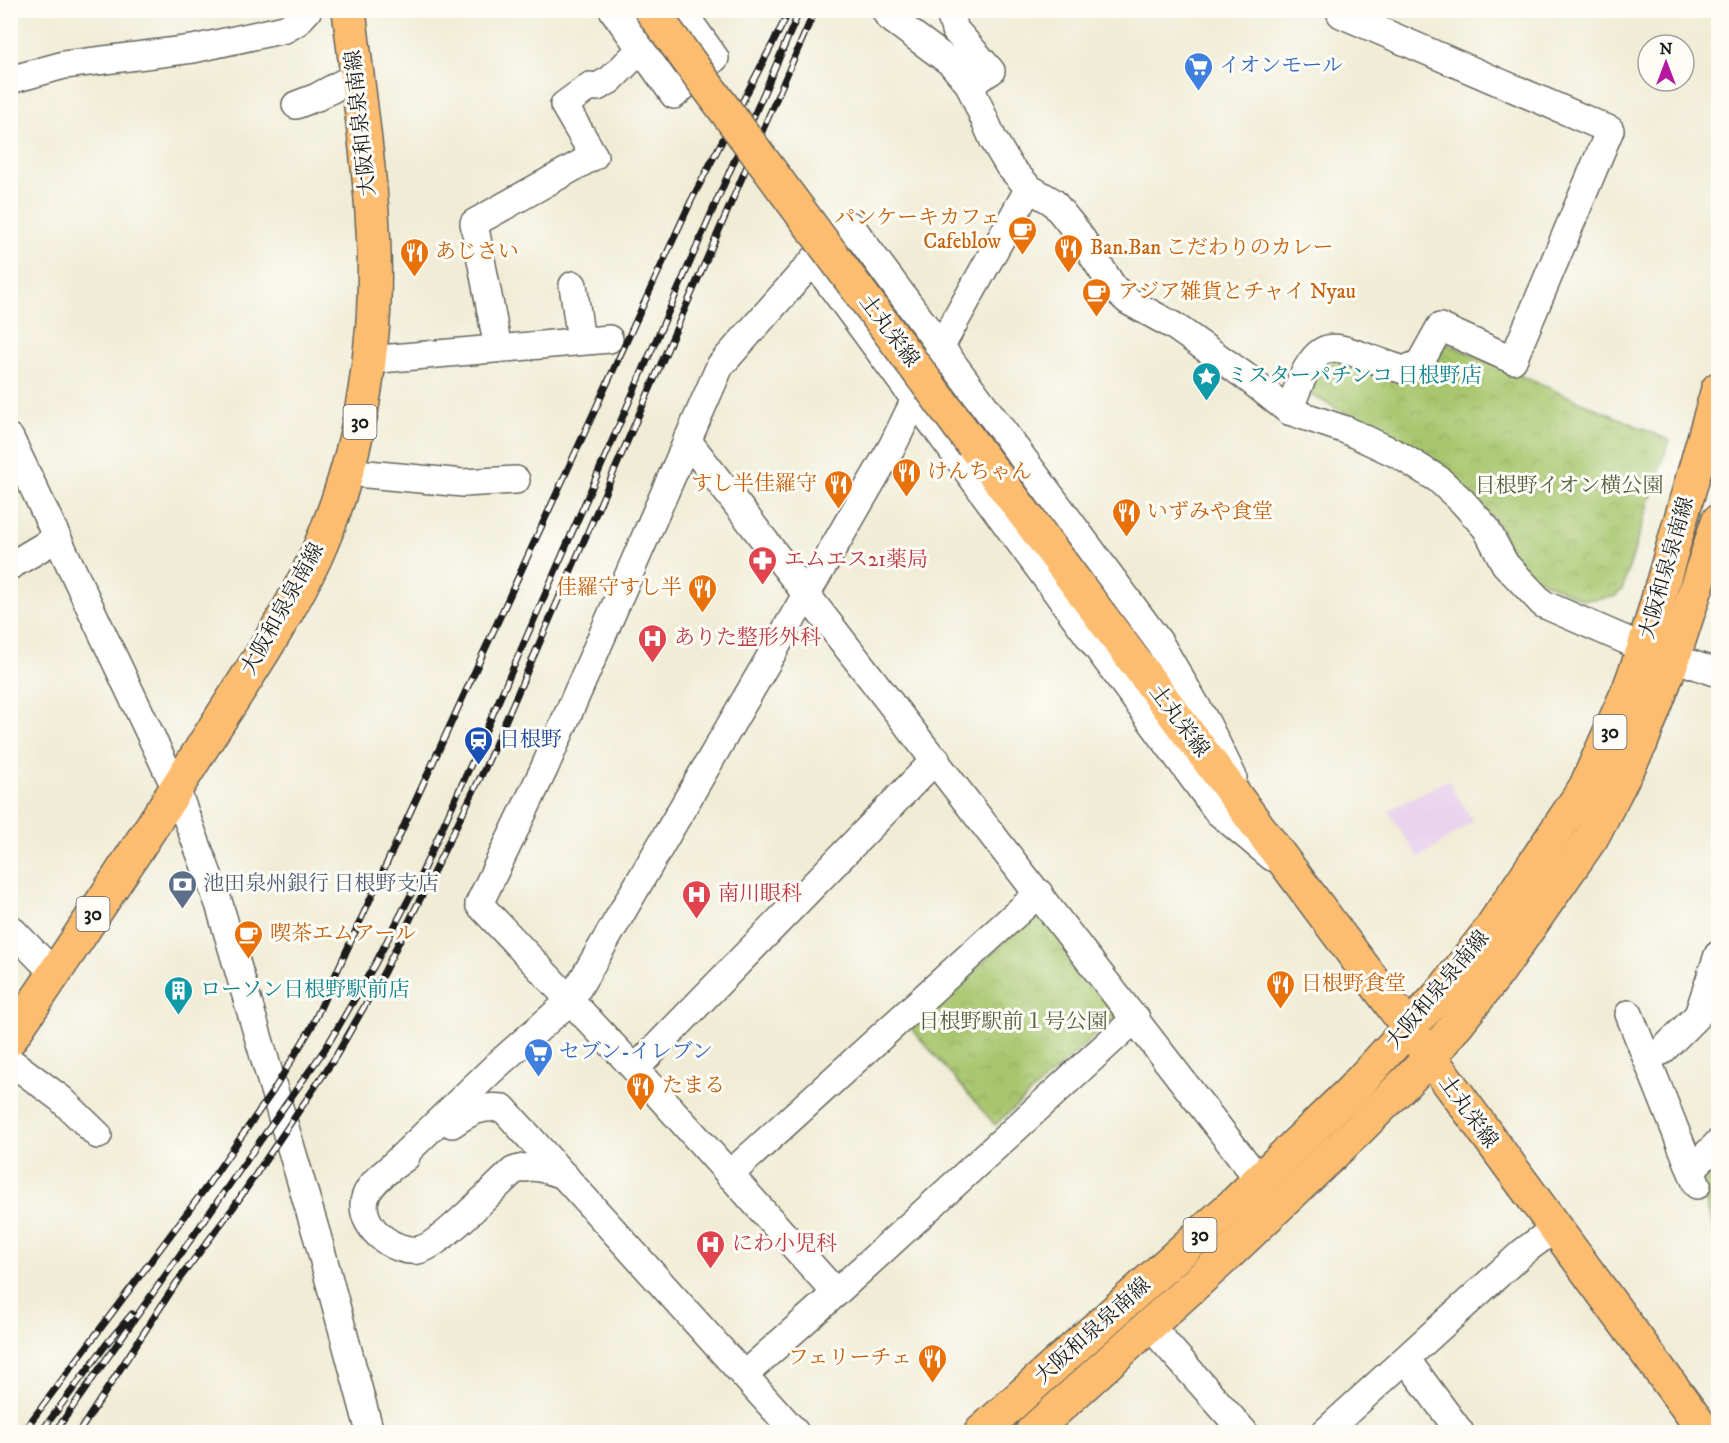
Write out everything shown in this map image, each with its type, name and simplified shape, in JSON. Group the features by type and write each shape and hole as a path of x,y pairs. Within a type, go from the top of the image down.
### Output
{"main road":[{"name":"大阪和泉泉南線","path":"10,1039 176,789 298,591 316,556 346,472 359,427 369,360 373,290 372,233 349,10"},
{"name":"土丸栄線","path":"651,10 1408,1027 1429,1059 1705,1432"},
{"name":"大阪和泉泉南線","path":"1032,1432 1244,1240 1429,1059 1498,972 1592,837 1641,743 1719,389"},
{"name":"大阪和泉泉南線","path":"981,1432 1259,1180 1352,1090 1441,993 1487,934 1585,788 1629,689 1659,653 1719,521"}],"street":[{"path":"10,80 64,65 193,49 285,29 297,22 308,10"},
{"path":"613,10 674,95 715,58 681,10"},
{"path":"885,10 889,17 951,63 969,84 993,139 1009,166 1029,188 1053,202 1078,233 1113,287 1128,301 1174,326 1245,376 1289,411 1346,430 1399,455 1438,479 1486,528 1505,564 1543,604 1659,653 1719,674"},
{"path":"949,10 955,30 991,71 969,84"},
{"path":"1289,411 1302,374 1314,357 1327,348 1351,349 1404,370 1420,363 1440,327 1513,360 1610,130 1341,14 1343,10"},
{"path":"498,348 474,223 594,156 564,105 590,86 597,87 610,80 640,49"},
{"path":"296,105 317,97 356,76"},
{"path":"484,1106 503,1125 515,1142 518,1156 513,1170 441,1238 420,1250 405,1249 387,1242 370,1226 364,1203 372,1186 496,1066 571,1000 893,444 940,348 1029,188"},
{"path":"836,1293 635,1069 479,904 544,769 720,366 813,261 851,226 1159,642 1207,724 1259,829"},
{"path":"813,261 1218,812 1291,872"},
{"path":"573,285 581,341"},
{"path":"369,360 609,339"},
{"path":"687,440 936,759 1259,1180"},
{"path":"14,454 57,538 176,789 219,904 318,1239 370,1432"},
{"path":"346,472 463,483 516,480"},
{"path":"10,566 57,538"},
{"path":"635,1069 936,759"},
{"path":"729,1175 1039,893"},
{"path":"10,928 54,973"},
{"path":"1647,1058 1662,1051 1698,1015 1719,955"},
{"path":"1629,1014 1694,1178 1719,1143"},
{"path":"745,1374 1136,1018"},
{"path":"10,1061 61,1099 98,1135"},
{"path":"391,1167 473,1109 484,1106 503,1108 795,1432"},
{"path":"513,1170 527,1166 540,1166 565,1176"},
{"path":"1325,1432 1524,1252 1554,1229"},
{"path":"1150,1326 1244,1432"},
{"path":"1406,1359 1460,1432"}],"shaded area":[{"path":"1447,780 1473,821 1419,858 1388,811"}],"green space":[{"name":"日根野イオン横公園","path":"1443,342 1669,440 1622,590 1614,597 1583,600 1521,571 1496,521 1438,462 1302,390 1338,356 1412,380"},
{"name":"日根野駅前１号公園","path":"1038,911 1117,1016 995,1125 911,1028"},
{"path":"1706,1164 1718,1173 1718,1235 1716,1235 1696,1171"}],"railway":[{"path":"23,1432 207,1186 273,1091 311,1028 691,201 790,10"},
{"path":"55,1432 327,1046 375,964 419,879 472,762 800,10"},
{"path":"79,1432 177,1282 233,1208 336,1056 384,972 485,768 815,10"},
{"path":"41,1432 108,1342 132,1314"}],"place":[{"name":"イオンモール","path":"1198,92"},
{"name":"パンケーキカフェ Cafeblow","path":"1022,256"},
{"name":"Ban.Ban こだわりのカレー","path":"1069,274"},
{"name":"あじさい","path":"414,278"},
{"name":"アジア雑貨とチャイ Nyau","path":"1097,318"},
{"name":"ミスターパチンコ 日根野店","path":"1206,402"},
{"name":"けんちゃん","path":"906,498"},
{"name":"すし半佳羅守","path":"838,510"},
{"name":"いずみや食堂","path":"1126,538"},
{"name":"エムエス21薬局","path":"763,586"},
{"name":"佳羅守すし半","path":"703,614"},
{"name":"ありた整形外科","path":"653,664"},
{"name":"日根野","path":"478,766"},
{"name":"池田泉州銀行 日根野支店","path":"182,910"},
{"name":"南川眼科","path":"697,920"},
{"name":"喫茶エムアール","path":"249,960"},
{"name":"日根野食堂","path":"1280,1010"},
{"name":"ローソン日根野駅前店","path":"179,1016"},
{"name":"セブン-イレブン","path":"538,1078"},
{"name":"たまる","path":"641,1112"},
{"name":"にわ小児科","path":"711,1270"},
{"name":"フェリーチェ","path":"933,1384"}]}
